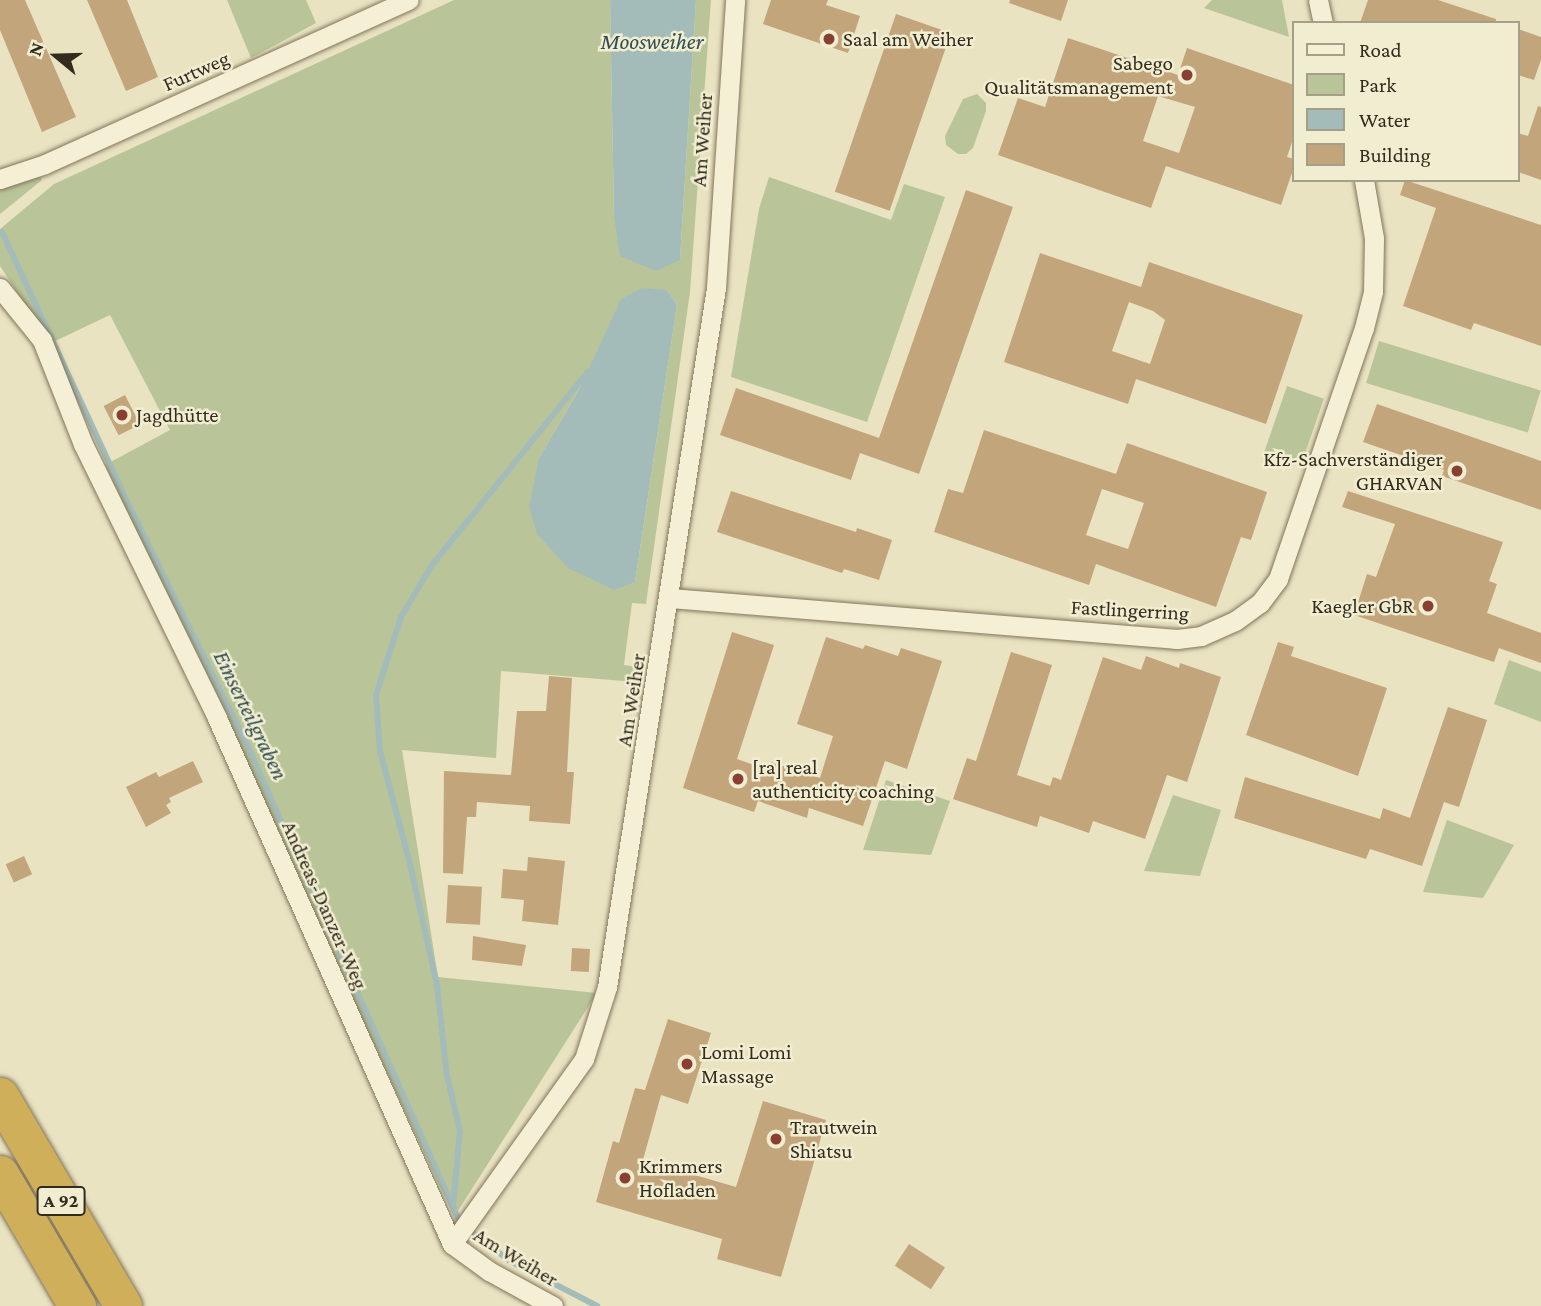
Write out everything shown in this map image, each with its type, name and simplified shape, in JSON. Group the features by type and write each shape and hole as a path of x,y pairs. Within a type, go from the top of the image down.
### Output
{"highway":[{"name":"A 92","path":"0,1096 123,1306"},
{"name":"A 92","path":"0,1174 77,1306"}],"street":[{"name":"Furtweg","path":"0,179 45,164 409,0"},
{"name":"Am Weiher","path":"553,1306 489,1271 452,1244 584,1059 607,987 670,598 716,288 735,0"},
{"path":"1318,0 1323,21"},
{"name":"Fastlingerring","path":"670,598 1177,639 1201,636 1235,621 1259,603 1278,579 1364,328 1373,290 1374,238 1364,182"},
{"name":"Andreas-Danzer-Weg","path":"0,288 42,340 83,444 217,718 452,1244"}],"green space":[{"path":"227,0 306,0 316,23 251,58"},
{"path":"454,0 610,0 614,216 680,260 696,0 711,0 690,292 646,604 632,603 624,665 638,667 636,682 501,671 496,758 402,750 438,977 597,993 454,1217 105,465 170,430 110,315 51,343 0,266 0,229 54,184","holes":["667,290 677,305 635,582 539,458 580,388"]},
{"path":"1212,0 1282,0 1289,37 1204,8"},
{"path":"977,94 986,103 986,111 973,148 966,154 958,154 946,145 945,136 963,99"},
{"path":"40,176 42,180 0,214 0,190"},
{"path":"769,177 891,220 904,184 945,197 867,422 731,377 759,209"},
{"path":"1379,341 1541,390 1528,432 1366,383"},
{"path":"1287,386 1324,399 1301,464 1265,451"},
{"path":"1509,660 1541,672 1541,722 1494,704"},
{"path":"886,780 950,801 931,855 863,850"},
{"path":"1173,795 1221,810 1200,876 1144,871"},
{"path":"1447,820 1514,845 1483,898 1423,892"}],"water":[{"name":"Moosweiher","path":"610,0 696,0 680,260 656,271 620,256 614,216"},
{"path":"642,288 667,290 677,305 635,582 614,590 568,568 537,534 529,507 539,458 580,388 621,299"}],"building":[{"path":"0,0 25,0 76,117 42,132 0,30"},
{"path":"87,0 127,0 158,77 126,91"},
{"name":"Saal am Weiher","path":"771,0 828,0 826,5 860,16 848,53 763,24"},
{"path":"1010,0 1068,0 1061,21 1009,3"},
{"path":"1368,0 1438,0 1496,19 1496,21 1361,21"},
{"path":"896,14 951,33 890,211 835,192"},
{"path":"1520,30 1541,37 1541,60 1534,80 1520,76"},
{"path":"1068,38 1178,75 1187,48 1292,84 1292,142 1287,157 1292,158 1292,173 1281,205 1166,166 1151,208 998,155 1018,98 1045,107","holes":["1158,96 1195,107 1179,153 1143,141"]},
{"path":"1538,106 1541,107 1541,180 1520,173 1520,134 1528,136"},
{"path":"1404,182 1411,182 1541,225 1541,346 1474,323 1471,330 1403,306 1436,208 1400,195"},
{"path":"966,190 1013,207 919,474 860,453 851,480 720,435 736,388 879,438"},
{"path":"1040,253 1141,287 1149,262 1303,315 1266,424 1136,379 1128,404 1004,362","holes":["1129,302 1153,311 1165,320 1150,364 1112,351"]},
{"name":"Jagdhütte","path":"125,395 140,424 119,435 104,406"},
{"path":"1377,404 1541,461 1541,510 1442,476 1444,470 1363,442"},
{"path":"984,430 1116,474 1127,443 1267,492 1251,540 1241,537 1216,607 1096,564 1089,585 934,532 948,489 963,493","holes":["1102,489 1144,503 1128,549 1086,535"]},
{"path":"731,491 856,532 857,528 892,540 879,580 844,569 842,573 717,532"},
{"path":"1348,491 1503,542 1489,581 1497,584 1487,613 1541,633 1541,663 1499,648 1494,662 1354,615 1367,574 1376,577 1395,524 1342,507"},
{"path":"732,632 774,645 737,759 768,770 771,762 820,778 833,736 797,724 826,637 863,649 865,645 898,656 901,648 942,661 907,769 885,761 863,826 809,808 807,818 758,801 754,812 683,788"},
{"path":"1278,642 1294,647 1291,656 1387,688 1358,776 1246,735"},
{"path":"1011,652 1052,665 1017,775 1050,786 1053,777 1061,780 1103,657 1141,670 1146,656 1179,668 1180,663 1221,677 1187,782 1167,775 1145,839 1093,821 1089,833 1040,816 1037,827 953,799 967,758 976,761"},
{"path":"549,676 572,678 567,772 574,772 570,824 529,821 530,806 477,802 476,817 467,817 463,874 443,873 444,771 511,775 517,711 546,711"},
{"path":"1448,707 1487,720 1459,807 1444,802 1422,866 1370,849 1366,859 1234,818 1245,777 1380,819 1383,808 1410,818"},
{"path":"193,761 203,782 169,798 171,802 166,805 171,813 146,827 126,787 156,772 159,777"},
{"path":"24,856 32,874 14,882 6,864"},
{"path":"528,857 565,861 558,925 522,921 524,900 501,898 503,869 527,871"},
{"path":"448,885 482,887 480,925 446,923"},
{"path":"473,936 526,945 522,966 472,960"},
{"path":"572,948 590,949 589,972 571,971"},
{"path":"668,1019 711,1033 688,1104 661,1095 643,1160 736,1187 763,1101 826,1120 781,1277 717,1259 722,1239 596,1202 613,1141 619,1143 635,1088 645,1090"},
{"path":"909,1244 945,1267 931,1289 895,1266"}],"waterway":[{"name":"Einserteilgraben","path":"2,232 124,495 248,747 458,1218"},
{"path":"453,1206 460,1131 447,1076 437,985 409,860 380,751 376,695 401,617 432,565 588,372"},
{"name":"Einserteilgraben","path":"474,1234 510,1261 597,1306"}],"place":[{"name":"Saal am Weiher","path":"829,39"},
{"name":"Sabego Qualitätsmanagement","path":"1187,75"},
{"name":"Jagdhütte","path":"122,415"},
{"name":"Kfz-Sachverständiger GHARVAN","path":"1457,471"},
{"name":"Kaegler GbR","path":"1428,606"},
{"name":"[ra] real authenticity coaching","path":"738,779"},
{"name":"Lomi Lomi Massage","path":"687,1064"},
{"name":"Trautwein Shiatsu","path":"776,1139"},
{"name":"Krimmers Hofladen","path":"625,1178"}]}
